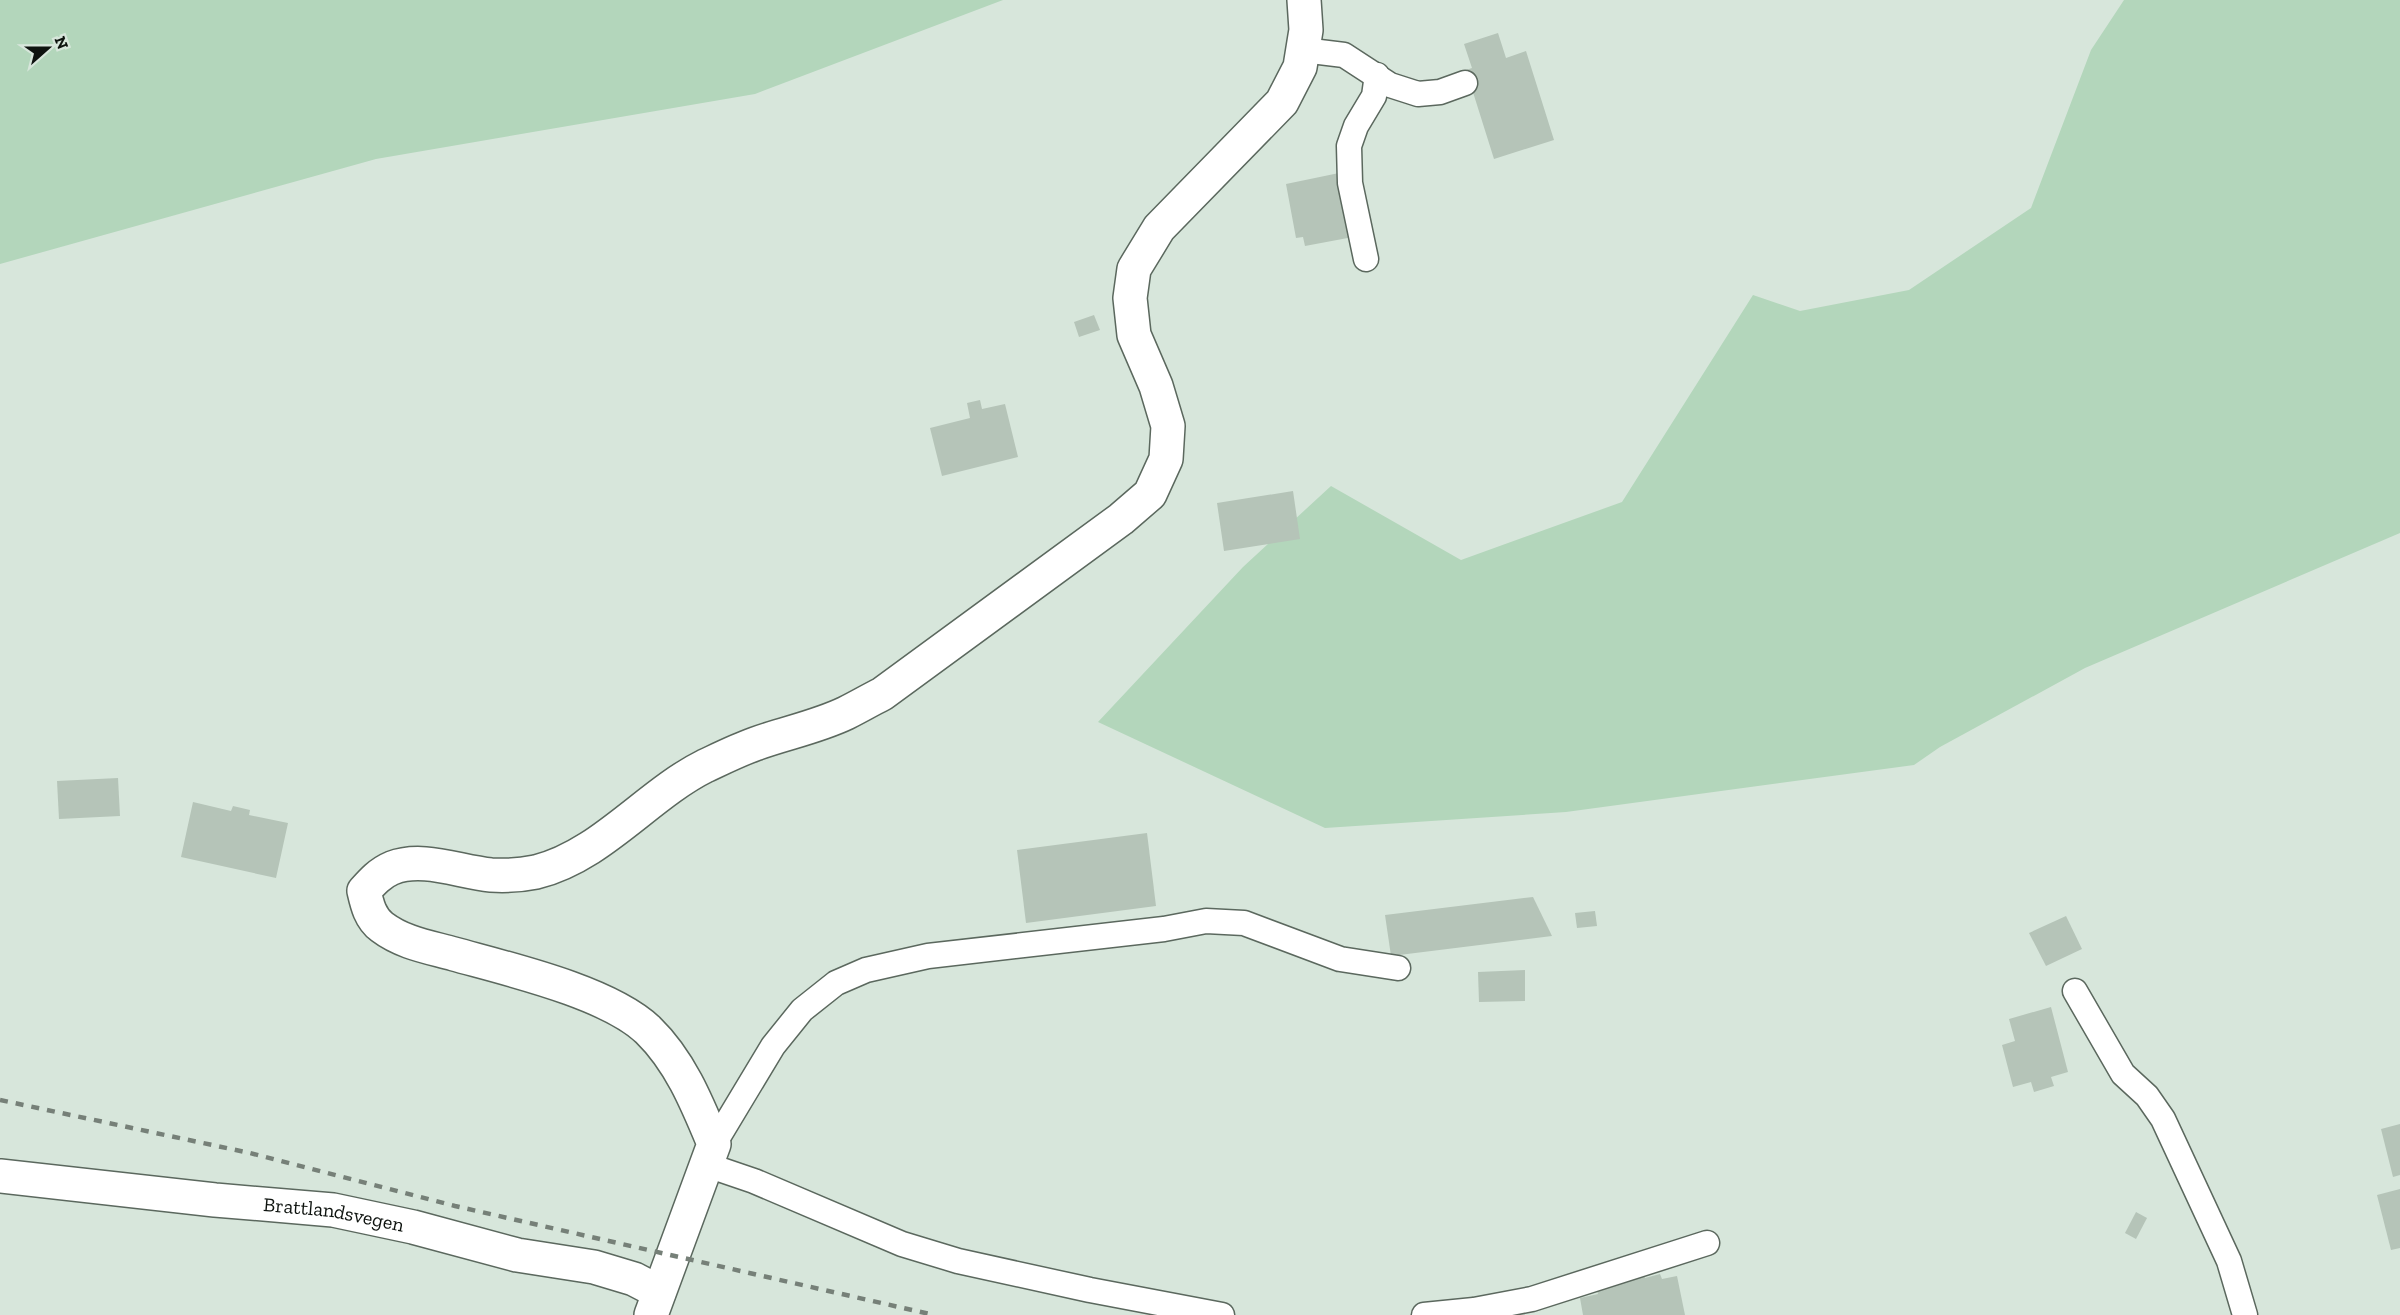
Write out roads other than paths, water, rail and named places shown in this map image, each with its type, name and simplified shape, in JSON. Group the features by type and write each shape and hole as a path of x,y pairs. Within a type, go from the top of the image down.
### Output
{"street":[{"path":"655,1304 711,1154 690,1089 668,1053 647,1029 610,1004 522,973 404,940 380,926 369,910 364,891 377,877 393,867 416,864 490,875 514,875 538,871 561,862 596,843 672,787 704,767 755,744 845,714 882,694 1122,519 1150,494 1166,459 1168,426 1156,386 1134,335 1130,298 1134,269 1159,228 1282,102 1300,68 1306,30 1304,0"},
{"name":"Brattlandsvegen","path":"0,1176 215,1200 333,1210 413,1227 518,1255 594,1267 634,1278 655,1304"}],"lane":[{"path":"1303,50 1344,55 1390,85 1418,94 1440,92 1466,83"},
{"path":"1366,259 1350,183 1349,146 1356,126 1368,111 1374,96 1377,75"},
{"path":"1222,1315 1090,1290 958,1261 902,1244 754,1180 711,1154 773,1046 802,1010 836,983 866,970 928,956 1164,929 1206,921 1244,923 1340,959 1398,968"},
{"path":"2075,991 2123,1074 2147,1096 2163,1119 2229,1261 2245,1315"},
{"path":"1424,1315 1474,1310 1532,1299 1707,1244"}],"railway":[{"path":"0,1100 250,1153 455,1206 934,1315"}]}
